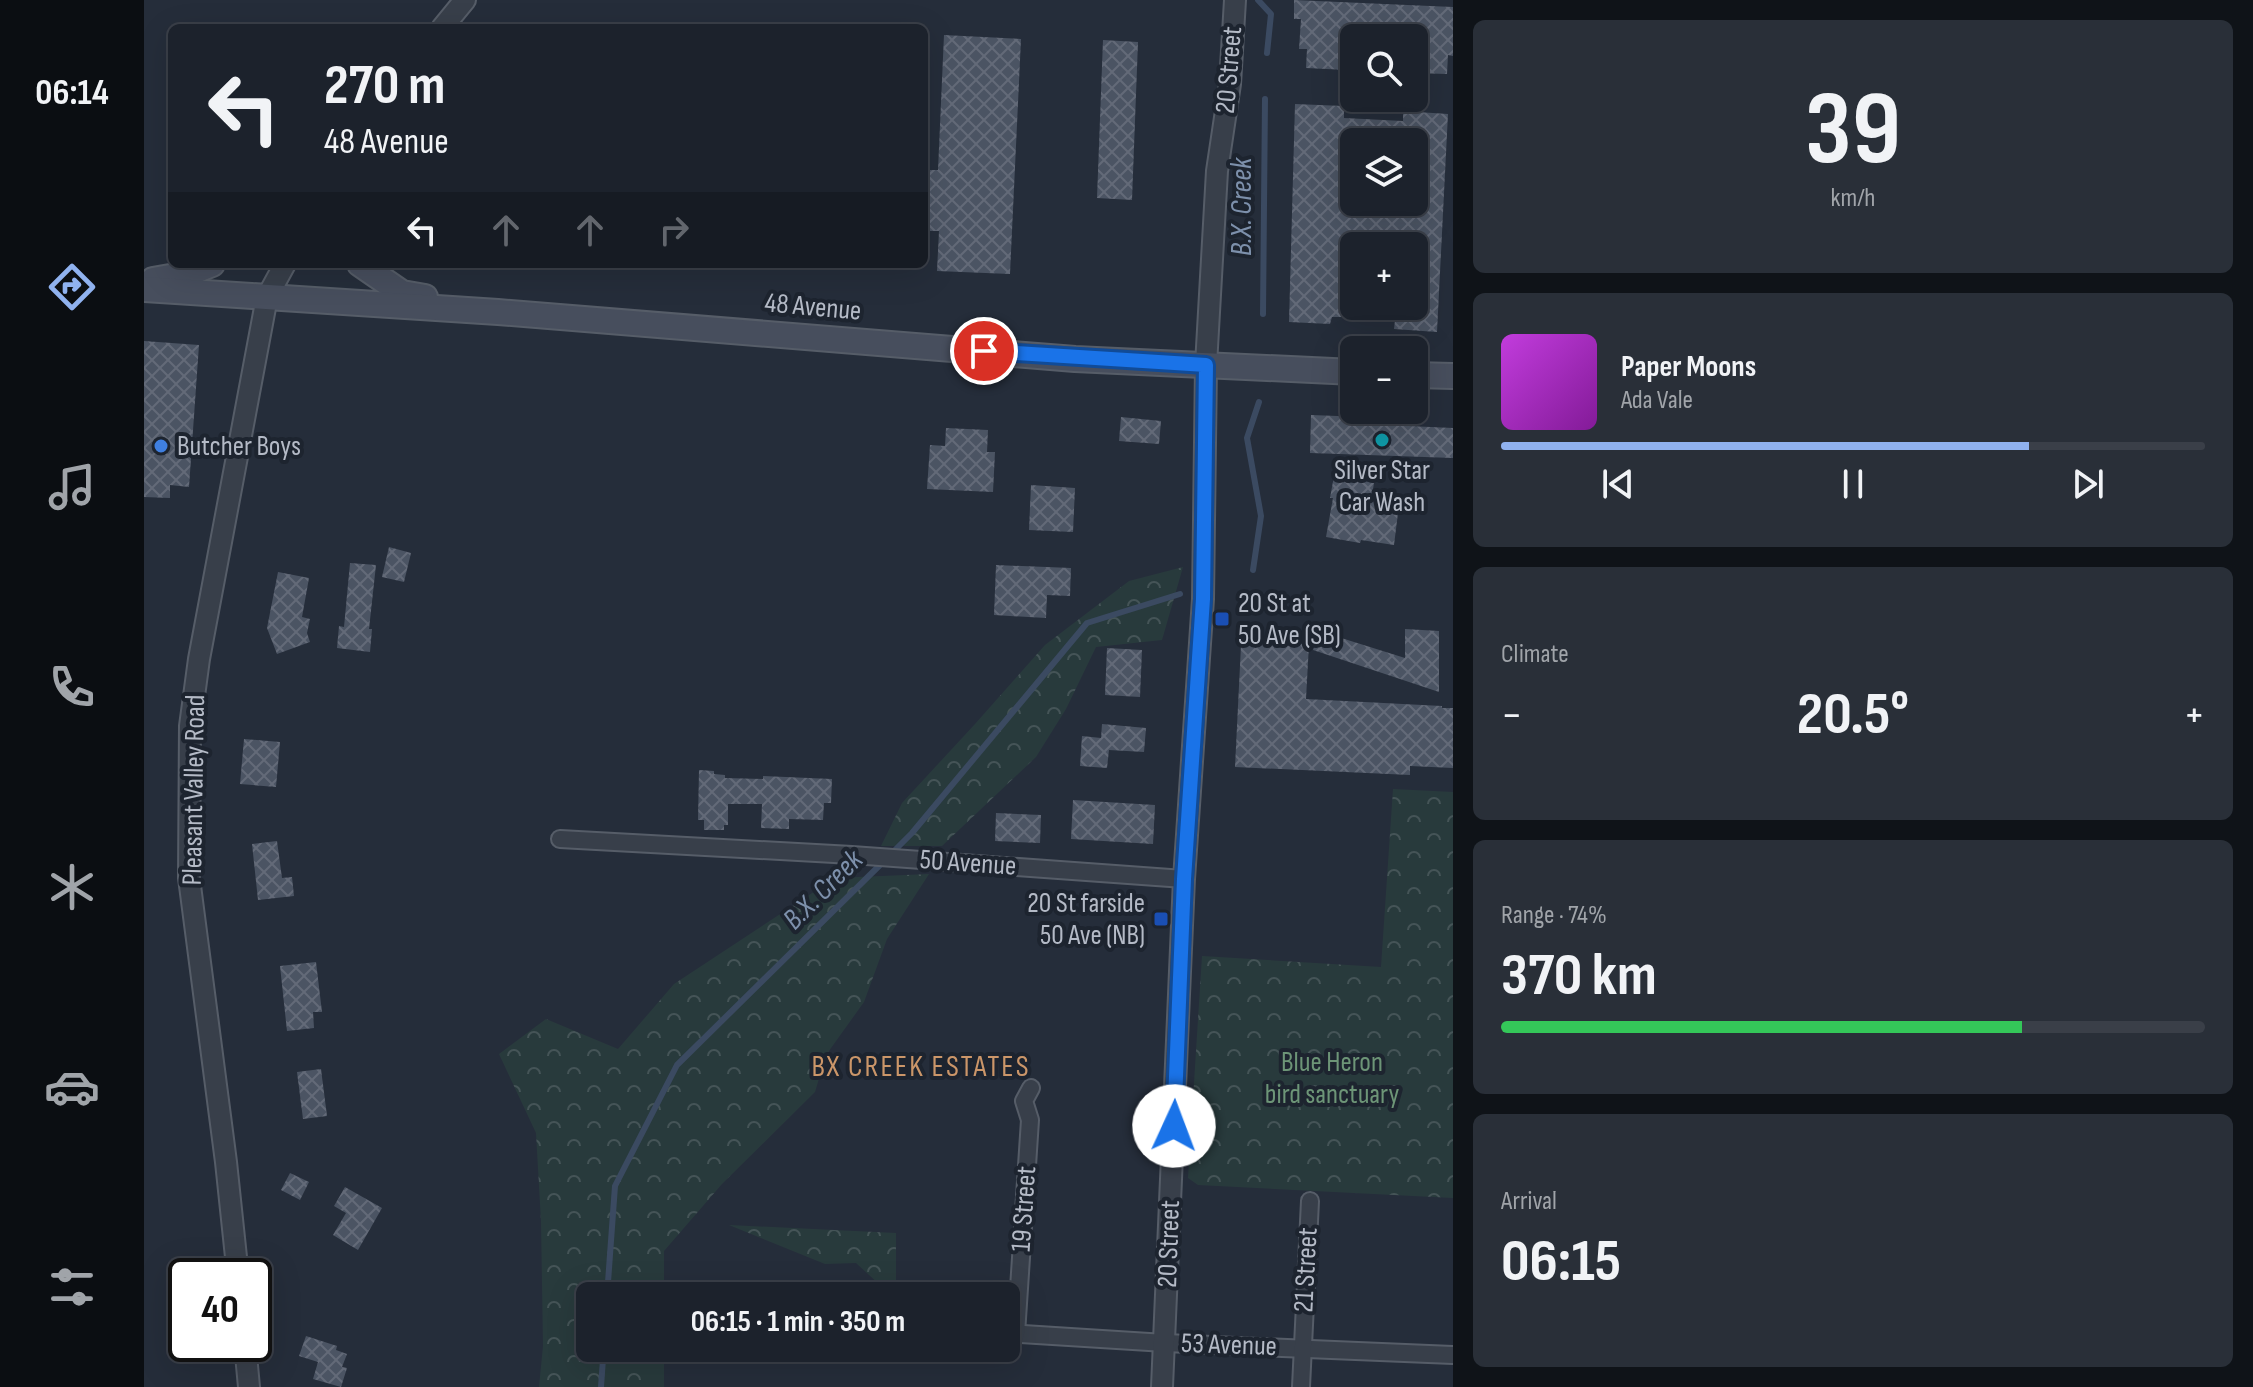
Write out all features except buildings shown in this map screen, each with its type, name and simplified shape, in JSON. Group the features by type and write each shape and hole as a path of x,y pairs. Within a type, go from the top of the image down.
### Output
{"main road":[{"path":"144,281 187,274 202,268"},
{"path":"366,268 402,293 498,312"},
{"name":"48 Avenue","path":"144,289 498,312 1075,359 1340,371"},
{"path":"1428,375 1453,376"}],"street":[{"path":"445,24 465,0"},
{"name":"20 Street","path":"1162,1387 1184,879 1203,599 1206,365 1217,171 1230,84 1235,0"},
{"name":"Pleasant Valley Road","path":"236,1258 189,878 190,726 199,659 267,297 283,268"},
{"name":"50 Avenue","path":"560,839 872,856 1184,879"},
{"name":"19 Street","path":"1016,1282 1030,1120 1024,1101 1031,1088"},
{"name":"21 Street","path":"1301,1387 1310,1201"},
{"name":"53 Avenue","path":"1020,1335 1453,1355"},
{"path":"247,1362 249,1387"}],"green space":[{"path":"1183,567 1162,640 1096,647 1066,709 1036,757 942,846 881,846 902,803 1045,645 1129,581"},
{"name":"Blue Heron bird sanctuary","path":"1393,789 1453,792 1453,1198 1198,1185 1188,1178 1202,956 1381,967"},
{"path":"929,874 887,939 864,1002 826,1055 815,1092 722,1184 664,1251 664,1282 576,1282 576,1362 664,1362 664,1387 539,1387 543,1346 536,1133 499,1054 546,1019 618,1049 674,984 835,878"},
{"path":"729,1225 896,1233 896,1282 877,1282 856,1263 825,1264"}],"waterway":[{"name":"B.X. Creek","path":"1258,0 1271,14 1267,53"},
{"name":"B.X. Creek","path":"1263,314 1265,99"},
{"name":"B.X. Creek","path":"1253,570 1261,516 1247,438 1259,402"},
{"name":"B.X. Creek","path":"891,854 912,833 1087,623 1180,594"},
{"name":"B.X. Creek","path":"608,1282 615,1186 677,1065 883,862"},
{"name":"B.X. Creek","path":"601,1387 603,1362"}],"place":[{"name":"Silver Star Car Wash","path":"1382,440"},
{"name":"Butcher Boys","path":"161,446"},
{"name":"20 St at 50 Ave (SB)","path":"1222,619"},
{"name":"20 St farside 50 Ave (NB)","path":"1161,919"}],"district":[{"name":"BX CREEK ESTATES","path":"921,1067"}],"route":[{"path":"984,351 1206,365 1203,599 1184,879 1174,1126"}]}
